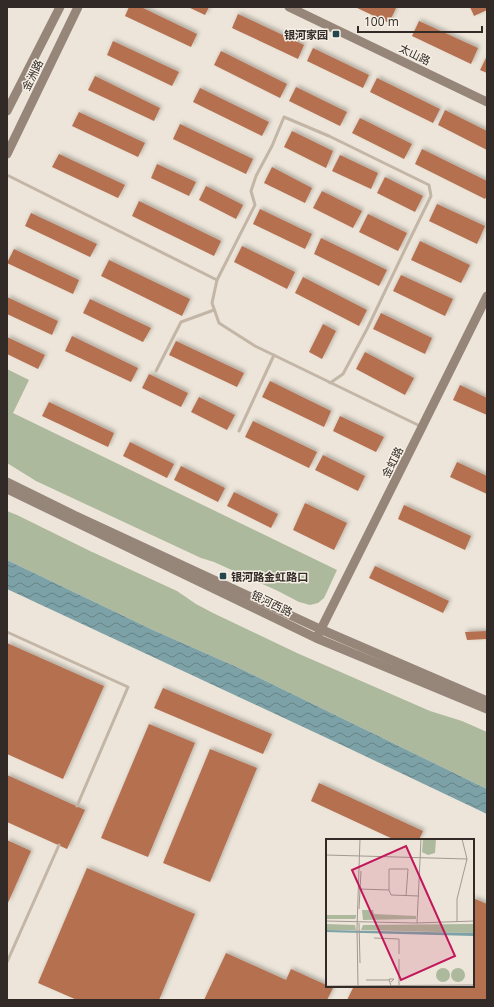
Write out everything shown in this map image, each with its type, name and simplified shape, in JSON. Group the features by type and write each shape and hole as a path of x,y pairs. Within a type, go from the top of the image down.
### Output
{"main road":[{"name":"金洲路","path":"7,111 60,7"},
{"name":"金洲路","path":"7,154 78,7"},
{"name":"太山路","path":"289,7 487,102"},
{"name":"金虹路","path":"316,638 487,296"},
{"name":"银河西路","path":"7,482 74,515 320,629 487,701"},
{"name":"银河西路","path":"7,490 316,638 487,709"}],"lane":[{"path":"330,383 343,374 367,329 408,241 431,196 429,185 329,136 284,117 272,146 256,176 251,191 255,205 217,280 212,303 219,323 255,346 330,383 422,427"},
{"path":"7,175 217,280"},
{"path":"156,371 181,322 214,310"},
{"path":"239,432 274,355"},
{"path":"7,632 128,687 76,806"},
{"path":"7,962 59,845"}],"green space":[{"path":"7,369 29,380 13,413 337,570 324,598 318,603 310,605 299,602 278,591 214,562 201,558 36,481 7,463"},
{"path":"7,511 177,591 213,613 297,653 430,711 462,721 487,732 487,789 239,668 153,630 7,560"}],"water":[{"path":"7,560 153,630 239,668 487,789 487,814 7,589"}],"building":[{"path":"129,7 141,7 197,34 191,47 125,16"},
{"path":"188,7 209,7 205,15"},
{"path":"355,7 395,7 396,8 389,23"},
{"path":"470,7 487,7 487,10 474,16"},
{"path":"238,14 304,45 298,59 232,28"},
{"path":"419,21 478,48 471,64 412,36"},
{"path":"113,41 179,72 172,86 107,55"},
{"path":"313,48 369,75 363,88 307,61"},
{"path":"221,51 287,84 280,98 214,65"},
{"path":"487,56 487,73 480,70"},
{"path":"95,76 160,108 154,121 88,90"},
{"path":"377,78 440,109 433,123 370,92"},
{"path":"296,87 347,112 340,126 289,101"},
{"path":"200,88 269,122 262,136 193,102"},
{"path":"445,110 487,131 487,150 438,125"},
{"path":"79,112 145,143 138,157 72,126"},
{"path":"360,118 412,144 404,159 352,133"},
{"path":"180,124 253,159 246,174 173,139"},
{"path":"292,131 333,151 326,168 284,147"},
{"path":"422,149 487,181 487,196 485,199 415,164"},
{"path":"59,154 125,185 118,198 52,167"},
{"path":"340,155 378,173 371,189 332,171"},
{"path":"157,164 196,182 189,196 151,178"},
{"path":"272,167 312,188 305,203 264,183"},
{"path":"385,177 423,196 415,212 377,193"},
{"path":"206,186 243,205 236,219 199,200"},
{"path":"322,191 362,211 353,228 313,208"},
{"path":"139,201 221,241 214,256 132,216"},
{"path":"437,204 485,226 477,244 429,221"},
{"path":"260,209 312,234 305,249 253,224"},
{"path":"31,213 97,244 90,257 25,226"},
{"path":"368,214 407,233 398,251 359,232"},
{"path":"321,238 387,270 379,286 314,254"},
{"path":"420,241 470,265 461,283 411,260"},
{"path":"242,246 295,272 287,289 234,262"},
{"path":"14,249 79,280 73,294 7,263"},
{"path":"109,260 190,299 182,316 101,276"},
{"path":"401,275 453,299 445,316 393,291"},
{"path":"303,277 367,310 359,326 295,293"},
{"path":"7,297 58,321 52,335 7,314"},
{"path":"90,299 151,328 143,342 83,313"},
{"path":"381,313 432,338 425,354 373,329"},
{"path":"323,324 336,331 322,359 309,352"},
{"path":"72,336 138,368 131,382 65,351"},
{"path":"7,337 45,355 38,369 7,354"},
{"path":"176,341 244,373 237,387 169,355"},
{"path":"365,352 414,378 405,395 356,369"},
{"path":"149,374 188,393 181,407 142,388"},
{"path":"270,381 331,411 324,427 262,397"},
{"path":"460,385 487,398 487,415 453,400"},
{"path":"199,397 235,415 227,430 191,412"},
{"path":"49,402 114,433 108,447 42,416"},
{"path":"340,416 384,437 376,452 333,431"},
{"path":"253,421 317,452 309,468 245,437"},
{"path":"130,442 174,464 167,478 123,456"},
{"path":"323,455 365,476 358,491 315,470"},
{"path":"457,462 487,476 487,494 450,477"},
{"path":"181,466 225,488 218,502 174,480"},
{"path":"234,492 278,514 271,528 227,506"},
{"path":"305,503 347,523 334,550 293,530"},
{"path":"404,505 471,536 465,550 398,519"},
{"path":"375,566 449,601 443,613 369,578"},
{"path":"487,631 487,639 467,640 465,632"},
{"path":"7,643 104,686 63,779 7,754"},
{"path":"163,688 272,734 263,754 154,708"},
{"path":"149,724 195,743 148,857 101,838"},
{"path":"210,749 257,768 210,882 163,863"},
{"path":"7,775 85,810 67,849 7,822"},
{"path":"319,783 423,831 419,839 393,839 311,801"},
{"path":"7,840 31,851 7,905"},
{"path":"87,868 195,914 159,1000 77,1000 38,983"},
{"path":"474,898 487,904 487,1000 347,1000 354,987 474,987"},
{"path":"226,953 286,980 291,969 326,985 326,987 333,988 327,1000 204,1000"}],"place":[{"name":"银河家园","path":"336,34"},
{"name":"银河路金虹路口","path":"223,576"}]}
